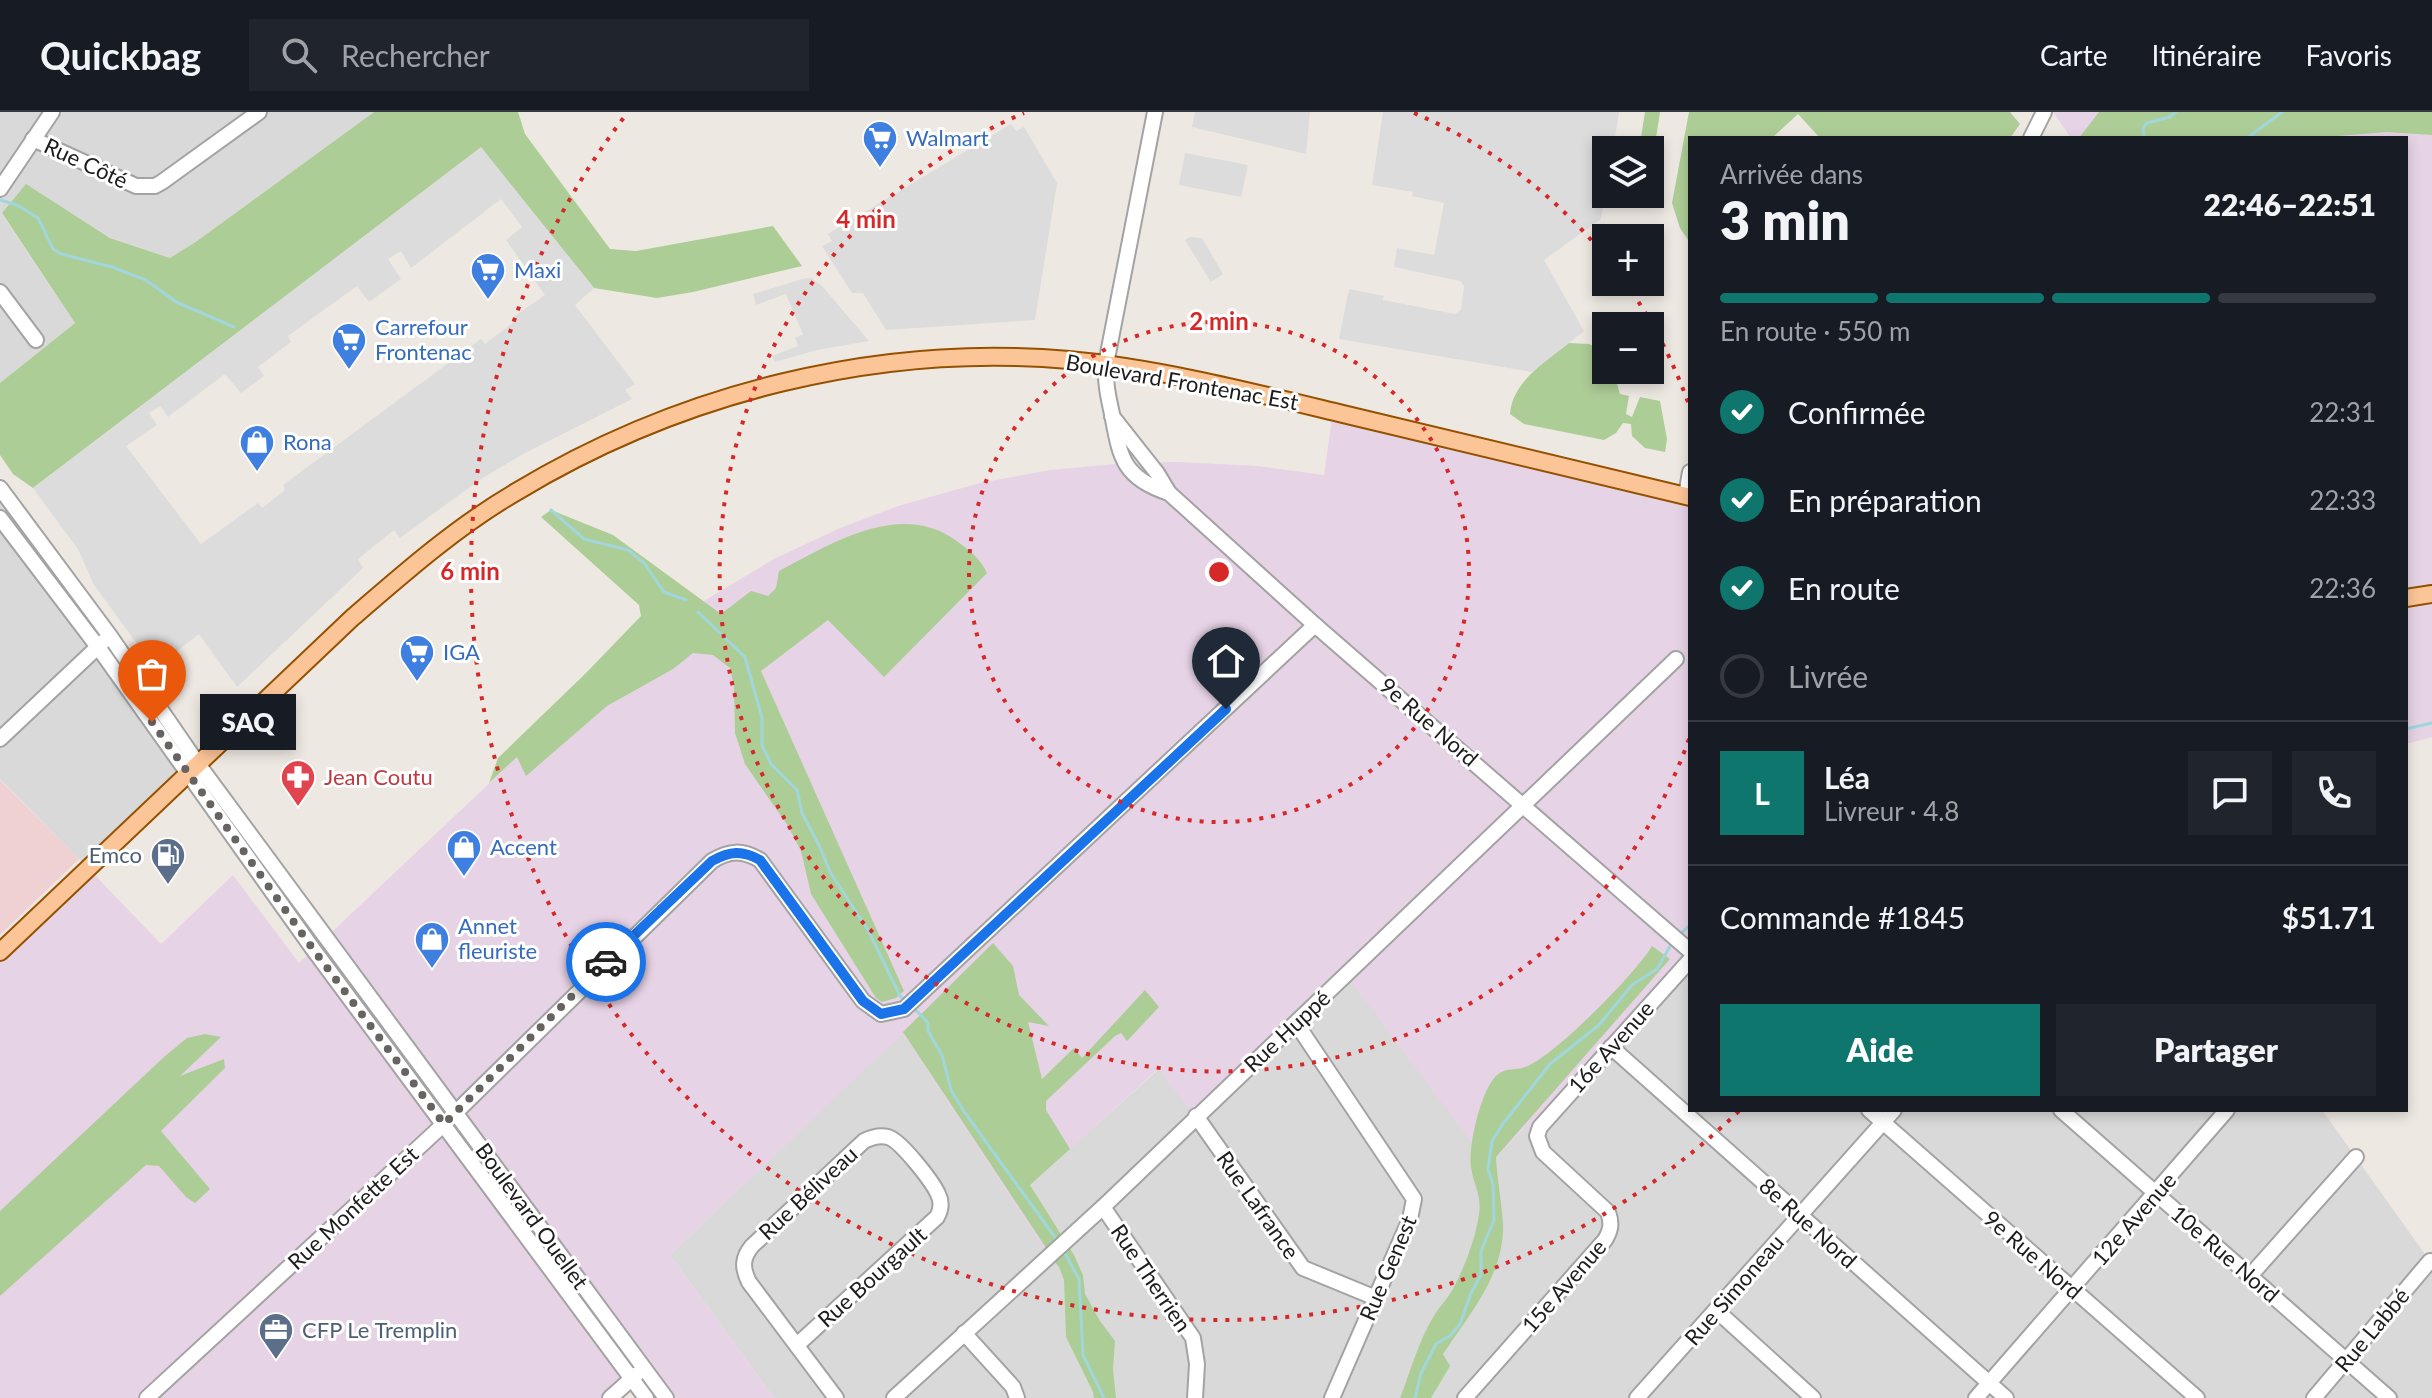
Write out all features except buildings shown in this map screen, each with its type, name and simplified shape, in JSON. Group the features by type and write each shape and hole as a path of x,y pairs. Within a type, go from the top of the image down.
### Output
{"main road":[{"name":"Boulevard Frontenac Est","path":"0,952 352,618 465,525 555,469 639,427 728,397 782,383 890,363 986,357 1106,364 1307,405 1688,496"},
{"path":"2408,598 2432,594"}],"street":[{"path":"0,189 52,112"},
{"name":"Rue Côté","path":"33,139 136,186 146,187 162,182 259,112"},
{"name":"9e Rue Nord","path":"1155,112 1106,364 1106,391 1117,444 1126,463 1150,487 1169,493 1315,625 1686,947"},
{"path":"2032,136 2044,112"},
{"path":"0,292 36,340"},
{"name":"Boulevard Ouellet","path":"0,488 110,636 193,768"},
{"name":"Boulevard Ouellet","path":"0,518 456,1111 666,1398"},
{"name":"Rue Monfette Est","path":"147,1398 444,1124 700,871 724,854 747,853 760,860 863,1001 881,1014 904,1009 1315,625"},
{"path":"0,739 110,636"},
{"name":"Rue Huppé","path":"894,1398 1103,1207 1676,659"},
{"name":"Boulevard Ouellet","path":"250,846 313,949 646,1398"},
{"name":"16e Avenue","path":"1537,1136 1540,1127 1688,962"},
{"name":"Rue Genest","path":"1296,1023 1414,1199 1410,1219 1332,1398"},
{"name":"8e Rue Nord","path":"1611,1047 2006,1398"},
{"name":"9e Rue Nord","path":"1871,1112 2197,1398"},
{"name":"Rue Simoneau","path":"1637,1398 1892,1112"},
{"name":"10e Rue Nord","path":"2063,1112 2389,1398"},
{"name":"12e Avenue","path":"1976,1398 2225,1112"},
{"name":"Rue Lafrance","path":"1196,1116 1303,1268 1376,1298"},
{"name":"15e Avenue","path":"1465,1398 1610,1231 1608,1212 1543,1152 1537,1136"},
{"name":"Rue Béliveau","path":"797,1345 745,1274 744,1260 752,1246 871,1138 887,1137 900,1144 936,1190 941,1204"},
{"path":"2250,1276 2356,1157"},
{"name":"Rue Bourgault","path":"797,1345 937,1217 941,1204"},
{"name":"Rue Therrien","path":"1103,1207 1193,1338 1197,1364 1195,1398"},
{"name":"Rue Labbé","path":"2314,1398 2430,1261"},
{"path":"1716,1310 1810,1397"},
{"path":"964,1333 1013,1387 1017,1398"},
{"path":"797,1345 836,1398"},
{"path":"610,1398 644,1368"}],"shaded area":[{"path":"0,112 374,112 170,258 111,238 26,185 2,214 75,323 0,383"},
{"path":"1195,112 1310,112 1306,154 1192,127"},
{"path":"1383,112 1619,112 1615,136 1592,136 1592,208 1603,208 1601,219 1544,260 1584,331 1532,372 1339,339 1349,289 1384,296 1383,300 1455,314 1461,310 1464,286 1460,281 1394,267 1397,248 1434,255 1444,203 1412,196 1413,192 1372,185"},
{"path":"2053,112 2432,112 2432,737 2408,743 2408,136 2070,136"},
{"path":"1011,124 1016,131 1024,127 1057,183 1035,320 886,330 863,293 852,293 822,246 832,241 828,234"},
{"path":"481,147 594,288 575,305 635,384 625,390 632,399 481,479 400,538 394,530 358,559 363,568 237,687 199,634 155,668 94,585 78,549 33,488","holes":["501,199 522,227 506,240 545,295 512,318 514,322 485,344 481,339 283,485 285,490 262,508 258,503 201,544 126,446 157,425 149,413 160,406 168,417 225,374 241,393 264,376 258,367 291,342 288,336 357,286 369,302 401,279 388,259 401,251 411,268"]},
{"path":"1185,153 1248,165 1241,197 1179,185"},
{"path":"1202,238 1223,274 1211,282 1185,240"},
{"path":"806,278 822,286 869,341 817,350 775,362 772,356 798,346 795,338 803,334 786,294 756,305 753,294"},
{"path":"1333,411 1688,497 1688,962 1540,1127 1524,1128 1489,1165 1346,975 1196,1116 1158,1069 1030,1185 1048,1255 903,1033 670,1255 774,1398 646,1398 632,1379 610,1398 0,1398 0,952 88,868 161,944 233,875 299,963 570,707 684,613 774,559 838,529 898,506 980,483 1050,470 1179,462 1257,466 1324,475"},
{"path":"0,488 198,764 88,868 0,779"},
{"path":"0,780 79,859 0,935"},
{"path":"1688,962 1688,1112 2323,1112 2432,1264 2432,1398 774,1398 670,1255 903,1032 1065,1240 1029,1185 1159,1069 1195,1115 1346,974 1489,1164"}],"green space":[{"path":"374,112 518,112 525,134 610,249 636,251 773,226 802,266 657,298 594,288 481,148 33,488 13,474 0,455 0,383 75,323 2,213 26,184 110,238 170,258"},
{"path":"1645,112 1660,112 1656,136 1641,136"},
{"path":"1689,112 2010,112 2020,124 2011,136 1818,136 1798,114 1774,136 1688,136 1688,240 1680,228 1672,203"},
{"path":"2099,112 2432,112 2432,135 2387,132 2338,136 2081,136"},
{"path":"1569,343 1592,345 1592,384 1617,384 1620,394 1629,396 1626,414 1632,417 1640,397 1660,401 1667,439 1665,452 1645,448 1632,436 1631,424 1623,423 1616,433 1604,440 1524,424 1510,414 1512,402 1523,382"},
{"path":"551,510 613,535 721,614 751,591 768,596 776,588 779,571 821,549 867,530 891,525 914,524 936,530 958,542 981,563 987,573 884,677 828,620 761,671 904,991 896,998 882,1002 876,998 811,894 801,851 788,826 745,764 735,733 734,687 730,668 713,655 693,653 673,669 607,706 526,776 517,757 489,783 498,758 641,616 639,605 541,517"},
{"path":"993,943 1013,966 1019,995 1049,1026 1028,1022 1042,1079 1074,1048 1082,1058 1145,990 1159,1007 1127,1041 1121,1033 1115,1036 1046,1101 1046,1110 1070,1149 1030,1185 1074,1255 1083,1275 1085,1294 1115,1341 1113,1370 1116,1398 1094,1398 1066,1337 1064,1280 1060,1269 903,1032"},
{"path":"1652,946 1670,959 1496,1157 1503,1226 1498,1261 1483,1294 1443,1354 1450,1366 1431,1398 1400,1398 1424,1334 1453,1289 1472,1243 1480,1207 1471,1167 1472,1146 1477,1118 1491,1082 1500,1073 1525,1067 1538,1060 1574,1032 1613,993"},
{"path":"205,1034 221,1037 180,1076 224,1059 225,1068 161,1131 210,1189 195,1203 159,1166 146,1165 0,1296 0,1211 164,1057 187,1038"}],"waterway":[{"path":"2144,136 2143,128 2147,123 2170,117 2176,112"},
{"path":"2250,136 2282,112"},
{"path":"0,200 17,205 38,218 53,249 61,254 112,267 146,280 176,302 234,327"},
{"path":"551,510 584,539 628,550 644,563 664,592 686,600"},
{"path":"698,612 745,657 762,718 762,745 771,764 797,790 802,813 830,872 868,930 900,996 905,1000"},
{"path":"2408,729 2432,723"},
{"path":"1678,936 1688,927"},
{"path":"1415,1398 1421,1373 1436,1344 1450,1336 1460,1324 1481,1275 1481,1251 1494,1220 1493,1184 1488,1169 1492,1141 1550,1064 1599,1025 1632,985 1657,969 1673,941"},
{"path":"914,1008 928,1023 928,1031 942,1055 951,1090 965,1113 1057,1240"},
{"path":"1063,1250 1079,1279 1083,1355 1104,1398"}],"way so far":[{"path":"152,722 313,949 444,1124 606,962"}],"place":[{"name":"Walmart","path":"880,169"},
{"name":"Maxi","path":"488,301"},
{"name":"Carrefour Frontenac","path":"349,371"},
{"name":"Rona","path":"257,473"},
{"name":"IGA","path":"417,683"},
{"name":"SAQ","path":"152,722"},
{"name":"Jean Coutu","path":"298,808"},
{"name":"Accent","path":"464,878"},
{"name":"Emco","path":"168,886"},
{"name":"Annet fleuriste","path":"432,970"},
{"name":"CFP Le Tremplin","path":"276,1361"}],"route":[{"path":"606,962 712,861 724,854 747,853 760,860 863,1001 881,1014 904,1009 1226,709"}]}
